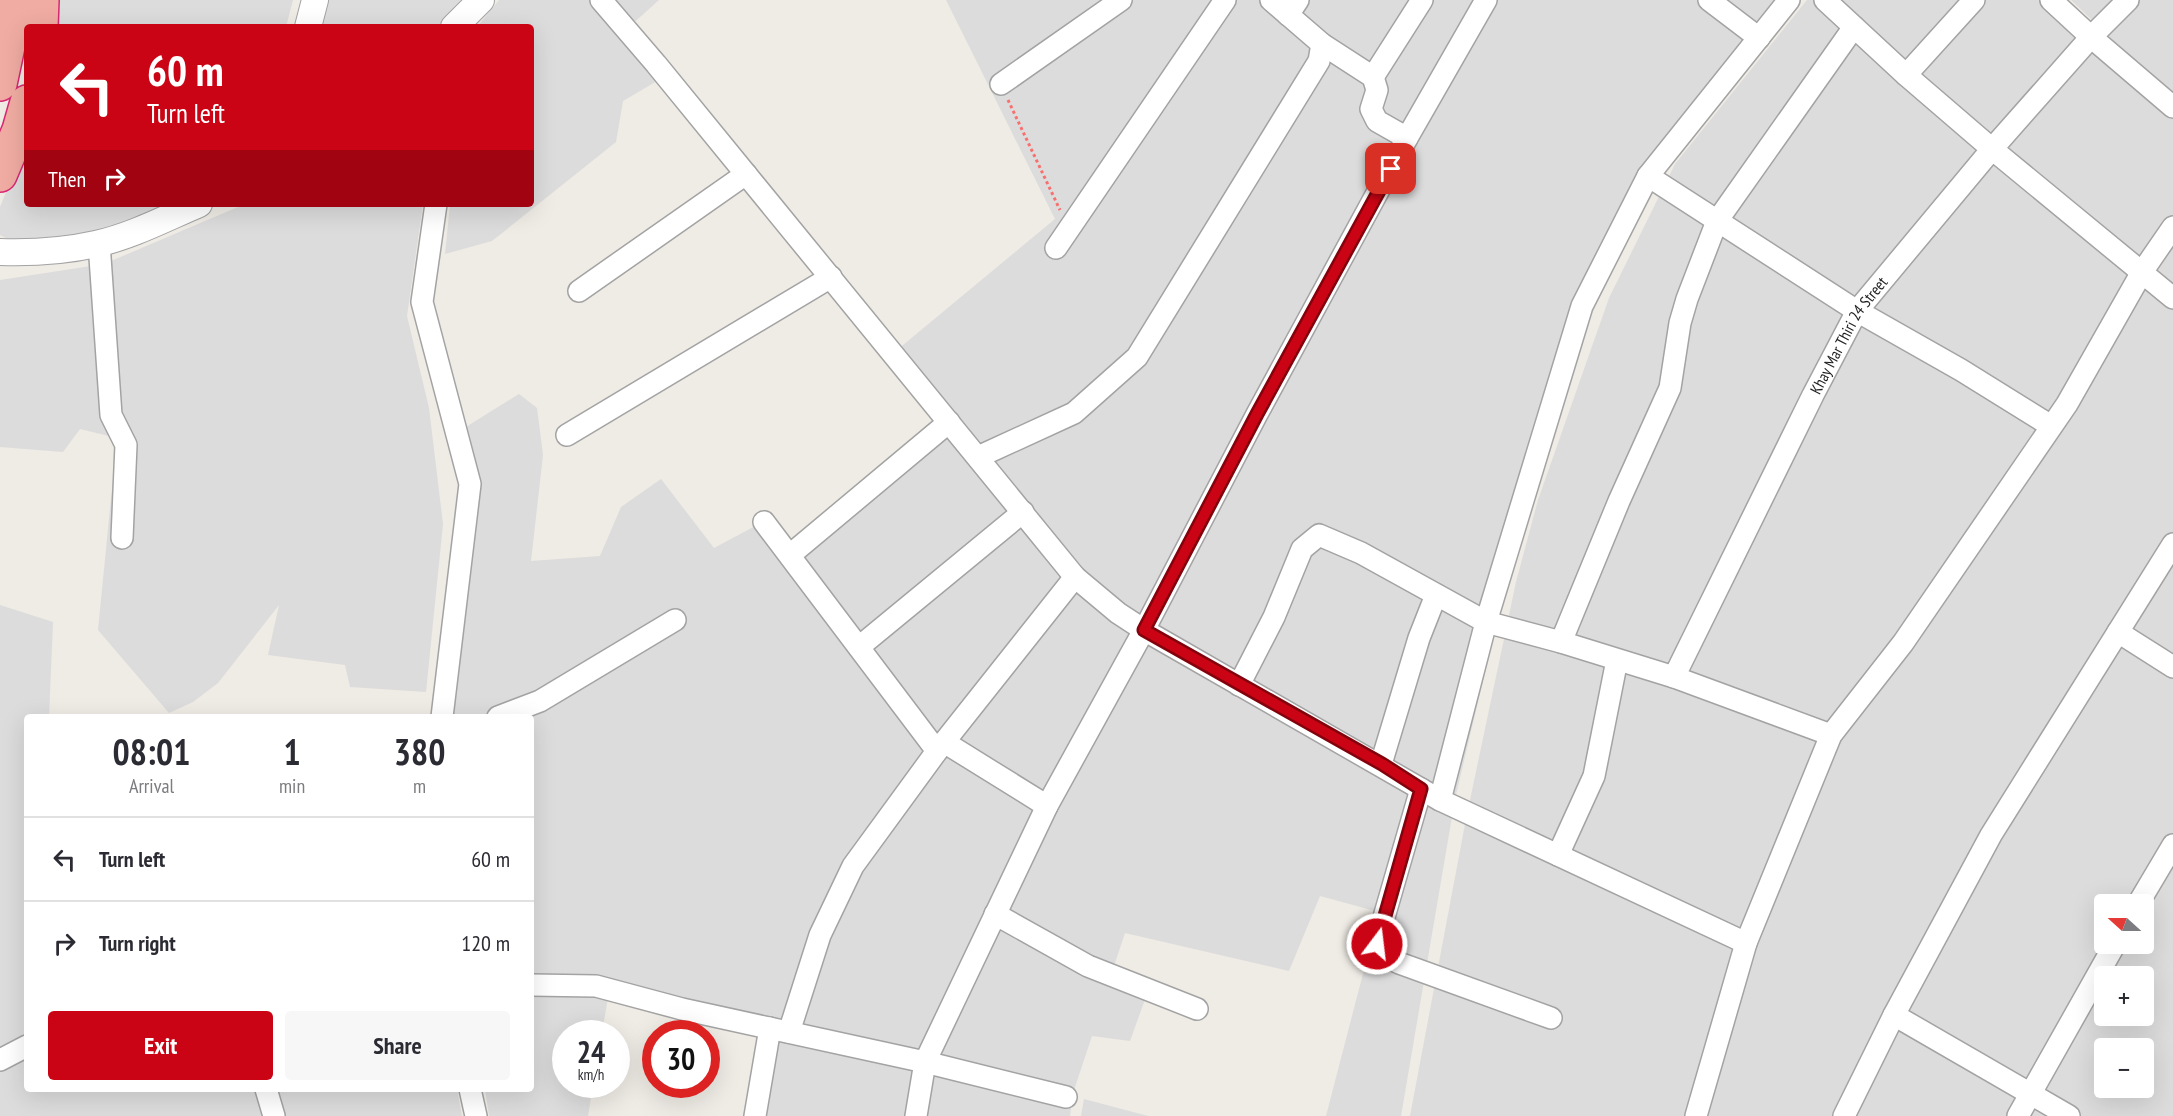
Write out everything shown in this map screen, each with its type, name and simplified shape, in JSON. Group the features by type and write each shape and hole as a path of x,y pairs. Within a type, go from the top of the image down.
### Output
{"highway":[{"path":"0,84 11,32 11,0"},
{"path":"41,24 42,0"},
{"path":"0,175 20,130 24,114"}],"street":[{"path":"309,24 315,0"},
{"path":"459,24 481,0"},
{"path":"601,0 831,277 1075,577 1118,613 1239,685 1382,764 1440,800 1746,943"},
{"path":"1001,84 1121,0"},
{"path":"1056,248 1225,0"},
{"path":"1271,0 1293,7 1322,44 1373,77 1377,90 1371,109 1377,121 1407,138"},
{"path":"1373,77 1422,0"},
{"path":"916,1116 925,1062 1047,806 1144,630 1257,414 1407,138 1486,0"},
{"path":"1709,0 1758,38"},
{"path":"1440,800 1486,622 1582,306 1648,176 1790,0"},
{"path":"1825,0 1906,75 1992,149 2173,298"},
{"path":"1906,75 1974,0"},
{"path":"2051,0 2173,107"},
{"name":"Khay Mar Thiri 24 Street","path":"1674,677 1857,311 1992,149 2091,37 2128,0"},
{"path":"1561,642 1619,501 1670,388 1680,323 1717,221 1854,27"},
{"path":"978,457 1074,412 1137,357 1319,61 1322,44"},
{"path":"579,291 746,174"},
{"path":"1648,176 1857,311 1961,370 2051,426"},
{"path":"0,252 69,249 99,243 192,207"},
{"path":"436,207 422,302 470,484 442,714"},
{"path":"1696,1116 1746,943 1831,735 1903,643 2067,404 2142,272 2173,227"},
{"path":"99,243 111,415 126,445 122,538"},
{"path":"567,435 831,277"},
{"path":"790,555 949,422"},
{"path":"859,646 1023,512"},
{"path":"764,522 940,747 1047,806"},
{"path":"1239,685 1274,617 1302,549 1319,536 1361,553 1486,622 1561,642 1674,677 1831,735"},
{"path":"1844,1116 1894,1015 1991,835 2173,544"},
{"path":"755,1116 779,1030 853,866 940,747 1075,577"},
{"path":"1382,764 1419,638 1436,595"},
{"path":"506,714 540,701 675,620"},
{"path":"2118,632 2173,667"},
{"path":"1558,855 1594,776 1617,660"},
{"path":"1421,789 1380,931 1377,944 1380,953 1399,963 1551,1018"},
{"path":"2144,894 2173,845"},
{"path":"996,914 1088,966 1197,1009"},
{"path":"2018,1116 2109,954"},
{"path":"534,985 596,986 682,1009 925,1062 1066,1097"},
{"path":"1894,1015 2069,1116"},
{"path":"0,1060 24,1048"},
{"path":"267,1092 274,1116"},
{"path":"471,1092 476,1116"}],"path":[{"path":"1001,84 1069,228"}],"shaded area":[{"path":"51,0 293,0 287,24 49,24"},
{"path":"324,0 462,0 440,24 318,24"},
{"path":"499,0 659,0 629,27 669,74 623,101 616,142 492,241 445,254 450,207 534,207 534,24 479,24"},
{"path":"946,0 1786,0 1622,215 1515,546 1455,799 1401,1116 1326,1116 1379,912 1320,896 1289,971 1125,933 1113,969 1148,991 1130,1041 1092,1036 1073,1093 1070,1116 753,1116 764,1029 609,991 604,1020 552,1020 552,1098 591,1098 588,1116 489,1116 485,1092 534,1092 534,714 452,714 461,430 519,394 537,408 543,455 531,561 600,556 621,507 661,479 714,548 759,524 785,560 944,423 897,350 1055,219"},
{"path":"1807,0 2040,0 2173,118 2173,1116 1410,1116 1466,819 1516,582 1538,500 1609,298 1675,164"},
{"path":"2071,0 2173,0 2173,95 2135,61"},
{"path":"24,142 24,207 158,207 98,234 10,240 0,235 0,207"},
{"path":"238,207 423,207 407,316 429,408 443,524 426,692 350,687 345,665 268,655 279,605 218,683 193,702 169,713 98,630 117,438 80,429 63,452 0,447 0,280 104,264"},
{"path":"0,605 53,622 49,714 24,714 24,1092 458,1092 462,1116 0,1116"},
{"path":"1084,1099 1148,1116 1081,1116"}],"route":[{"path":"1377,944 1421,789 1382,764 1144,630 1257,414 1391,169"}]}
